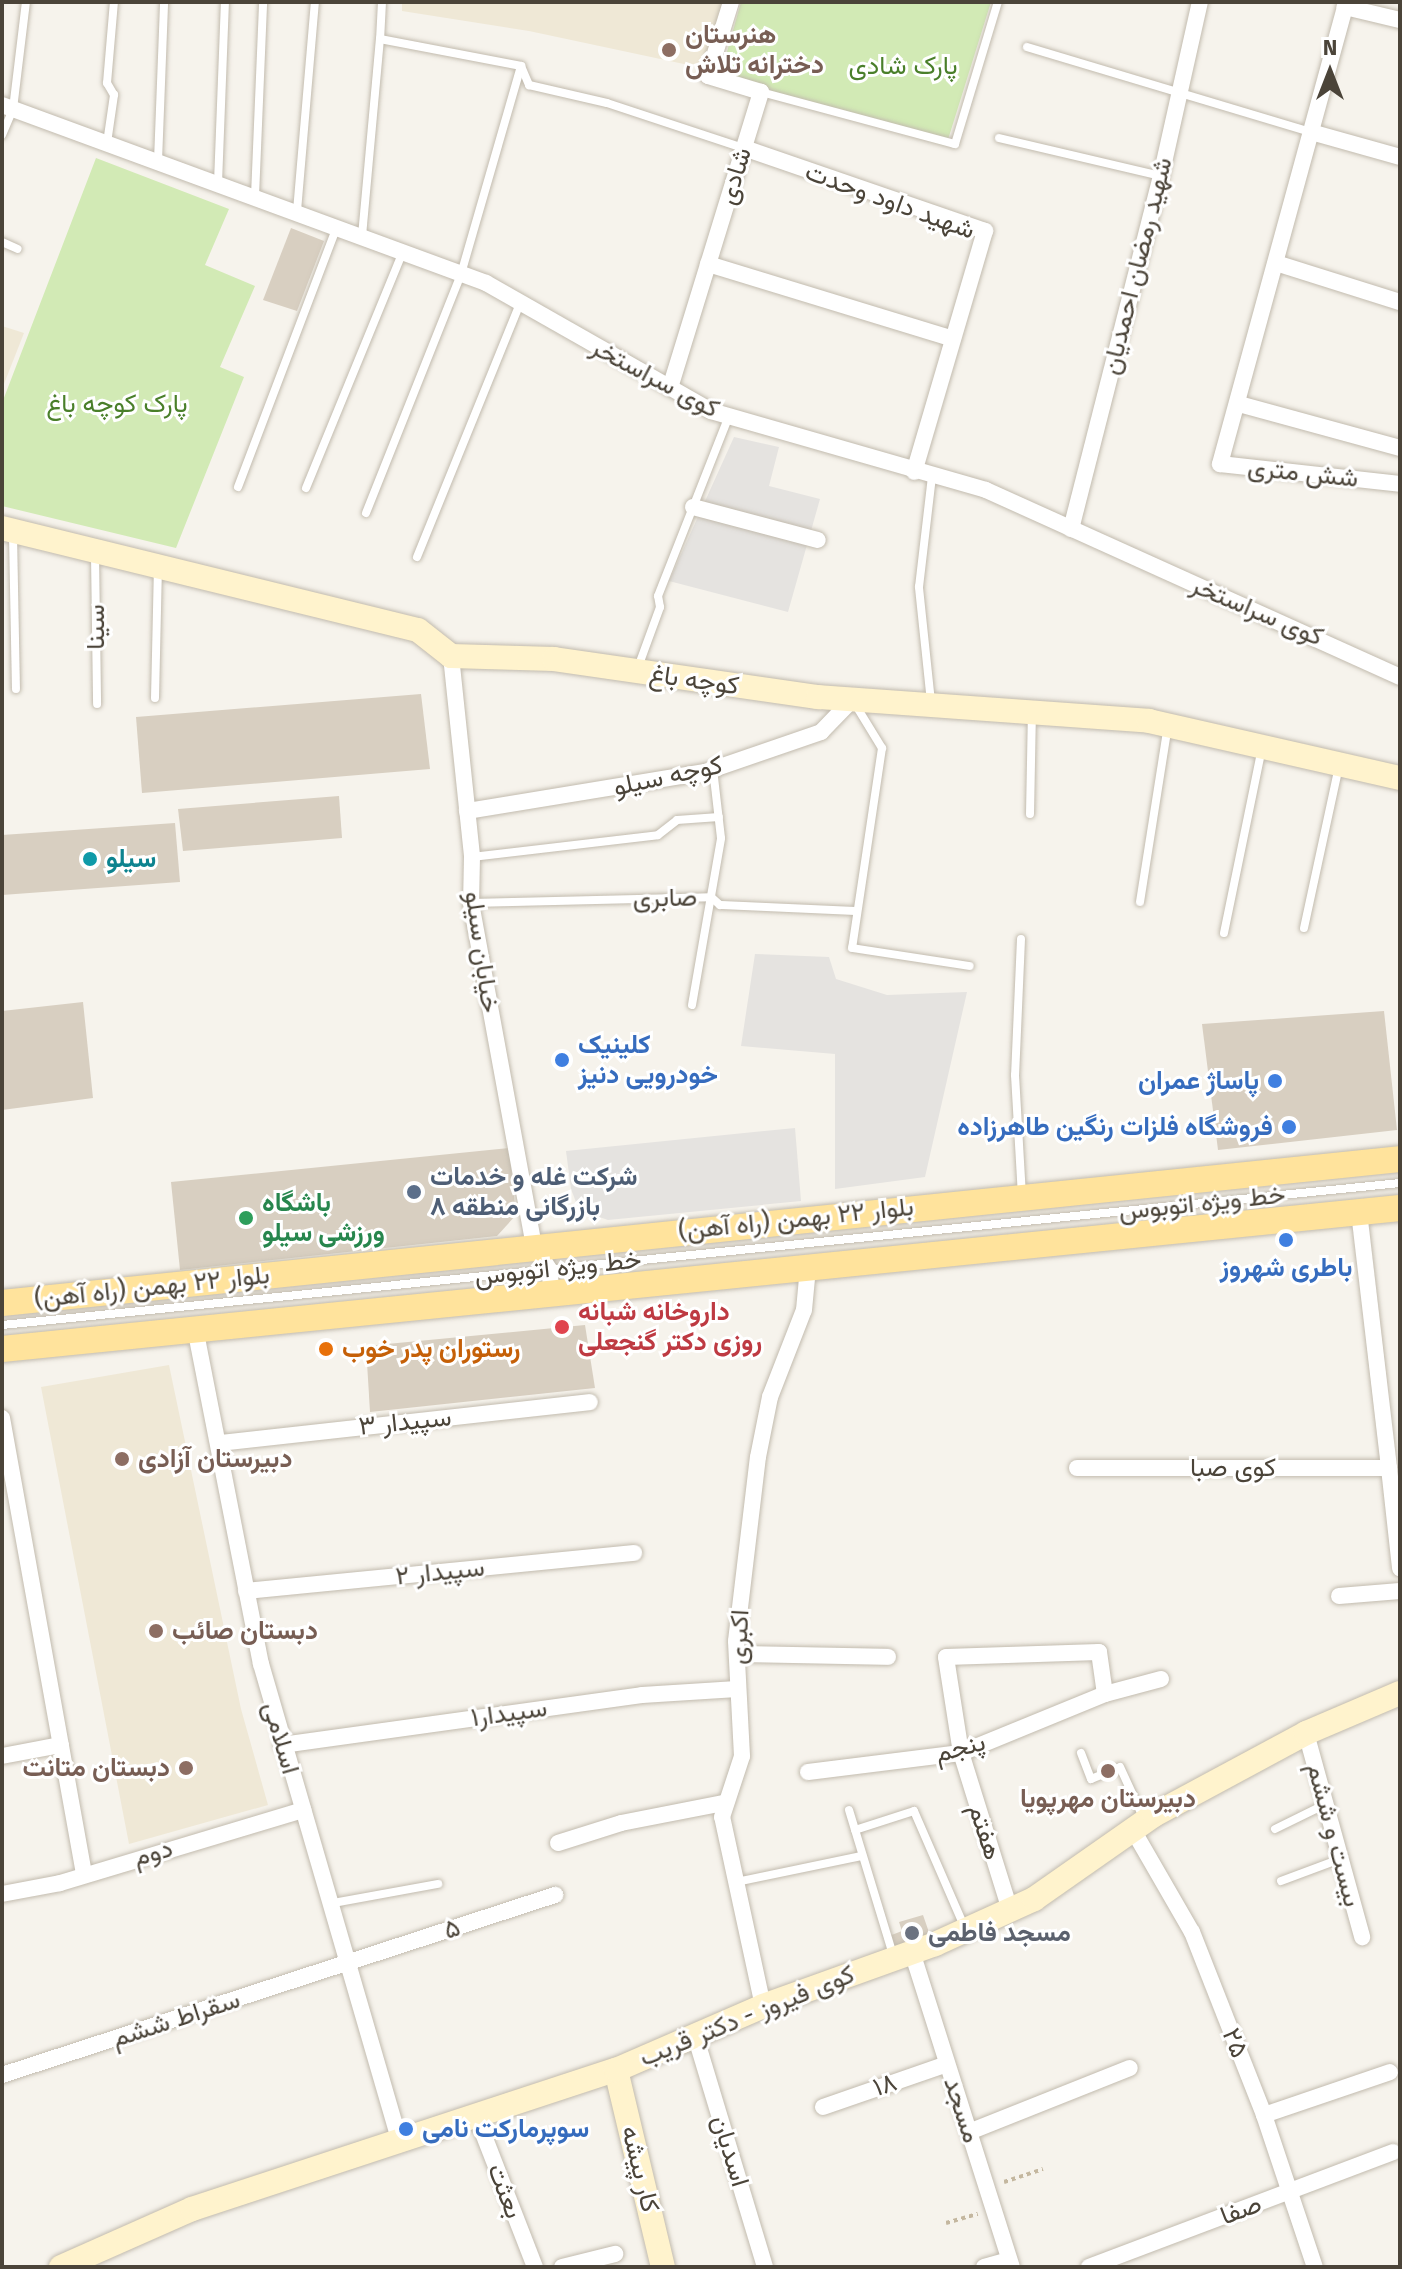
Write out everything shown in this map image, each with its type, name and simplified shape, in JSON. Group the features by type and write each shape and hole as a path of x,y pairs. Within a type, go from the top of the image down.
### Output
{"main road":[{"path":"8,529 418,630 451,656"},
{"name":"کوچه باغ","path":"451,656 554,659 852,700 1168,725 1400,778"},
{"name":"بلوار ۲۲ بهمن (راه آهن)","path":"2,1303 534,1245 1400,1159"},
{"name":"بلوار ۲۲ بهمن (راه آهن)","path":"2,1349 195,1328 551,1281 808,1268 1400,1208"},
{"name":"کوی فیروز - دکتر قریب","path":"61,2267 96,2260 192,2209 616,2070 763,2006 966,1930 1034,1899 1139,1826 1306,1733 1400,1693"},
{"name":"کار پیشه","path":"616,2070 663,2267"}],"street":[{"path":"731,2 708,76 761,92"},
{"name":"شهید رمضان احمدیان","path":"1071,529 1161,176 1200,2"},
{"path":"1400,20 1345,7 1239,404 1400,448"},
{"name":"شادی","path":"670,388 761,92"},
{"name":"کوی سراستخر","path":"7,107 338,226 461,274 520,303 670,388 729,416 914,472 986,490 1400,677"},
{"path":"1311,132 1400,157"},
{"name":"شهید داود وحدت","path":"744,148 985,231 914,472"},
{"path":"1276,263 1400,302"},
{"path":"708,264 953,339"},
{"name":"شش متری","path":"1239,404 1220,464 1400,484"},
{"path":"693,507 818,540"},
{"name":"خیابان سیلو","path":"451,656 472,857 471,903 534,1245"},
{"name":"کوچه سیلو","path":"467,811 713,769 821,732 852,700"},
{"path":"1359,1212 1400,1568"},
{"path":"534,1245 551,1281"},
{"name":"اکبری","path":"763,2006 735,1882 724,1803 742,1756 737,1654 758,1457 770,1397 804,1310 808,1268"},
{"name":"اسلامی","path":"195,1328 220,1443 246,1591 282,1745 333,1903 399,2140"},
{"name":"سپیدار ۳","path":"220,1443 590,1402"},
{"path":"2,1418 84,1872"},
{"name":"کوی صبا","path":"1077,1468 1389,1468"},
{"name":"سپیدار ۲","path":"246,1591 634,1553"},
{"path":"1339,1596 1400,1591"},
{"name":"هفتم","path":"1010,1910 961,1753 946,1657 1099,1652 1105,1694"},
{"path":"737,1654 888,1657"},
{"name":"پنجم","path":"808,1772 961,1753 1105,1694 1161,1679"},
{"name":"سپیدار۱","path":"282,1745 642,1695 737,1689"},
{"name":"بیست و ششم","path":"1306,1733 1362,1937"},
{"path":"2,1756 61,1745"},
{"path":"558,1843 621,1823 724,1803"},
{"name":"دوم","path":"2,1894 303,1810"},
{"name":"۲۵","path":"1139,1826 1192,1932 1264,2115 1315,2267"},
{"name":"۵","path":"349,1963 555,1895"},
{"name":"مسجد","path":"903,1955 947,2064 1010,2264"},
{"name":"سقراط ششم","path":"2,2075 349,1963"},
{"name":"اسدیان","path":"695,2035 765,2267"},
{"name":"۱۸","path":"823,2107 947,2064"},
{"path":"969,2132 1130,2068"},
{"path":"1264,2115 1390,2072"},
{"name":"بعثت","path":"476,2115 535,2267"},
{"name":"صفا","path":"1089,2267 1393,2152"},
{"path":"562,2267 615,2254"},
{"path":"984,2267 1010,2264"}],"lane":[{"path":"2,135 26,2"},
{"path":"107,143 114,95 107,83 114,2"},
{"path":"158,161 164,2"},
{"path":"218,183 225,2"},
{"path":"255,196 263,2"},
{"path":"362,236 382,2"},
{"path":"761,92 955,144 998,2"},
{"path":"297,211 315,3"},
{"path":"380,39 521,66"},
{"path":"1027,47 1179,88 1311,132"},
{"path":"521,66 529,85 607,103 744,148"},
{"path":"366,513 461,274 521,66"},
{"path":"999,138 1161,176"},
{"path":"238,487 338,226"},
{"path":"2,242 18,249"},
{"path":"306,488 403,251"},
{"path":"417,557 520,303"},
{"path":"636,672 660,607 658,596 729,416"},
{"path":"931,705 919,587 932,476"},
{"path":"8,529 16,689"},
{"name":"سینا","path":"95,550 97,704"},
{"path":"155,698 158,565"},
{"path":"852,700 882,748 852,948 970,966"},
{"path":"1030,814 1032,713"},
{"path":"1140,902 1168,725"},
{"path":"1224,933 1262,747"},
{"path":"1304,928 1339,765"},
{"path":"692,1005 721,838 713,769"},
{"path":"472,857 658,835 677,820 719,817"},
{"name":"صابری","path":"471,903 711,897 720,905 857,911"},
{"path":"1021,939 1015,1075 1022,1196"},
{"name":"خط ویژه اتوبوس","path":"2,1325 551,1281 1400,1183"},
{"path":"1081,1753 1091,1779 1120,1767 1139,1826"},
{"path":"1275,1829 1326,1803"},
{"path":"849,1810 862,1856 903,1955"},
{"path":"855,1830 914,1811 966,1930"},
{"path":"735,1882 862,1856"},
{"path":"1281,1881 1341,1858"},
{"path":"333,1903 438,1884"}],"path":[{"path":"986,2188 1043,2169"},
{"path":"946,2223 993,2210"}],"shaded area":[{"name":"هنرستان دخترانه تلاش","path":"402,2 732,2 712,70 529,31 402,11"},
{"path":"2,326 24,333 2,389"},
{"path":"734,437 779,447 769,486 820,499 788,612 669,581"},
{"path":"755,954 829,957 836,979 887,995 967,992 925,1177 835,1189 835,1054 741,1046"},
{"path":"795,1128 801,1201 608,1220 579,1210 571,1189 566,1151"},
{"path":"169,1365 241,1709 268,1805 129,1844 41,1387"}],"green space":[{"name":"پارک شادی","path":"741,2 991,2 946,146 719,80"},
{"name":"پارک کوچه باغ","path":"96,158 229,209 205,265 255,286 220,367 244,377 176,548 2,506 2,403"}],"building":[{"path":"291,228 324,241 297,311 263,300"},
{"path":"421,694 430,769 142,793 136,717"},
{"path":"339,796 342,838 183,851 178,809"},
{"name":"سیلو","path":"175,823 180,882 2,895 2,835"},
{"path":"83,1002 93,1098 2,1110 2,1011"},
{"path":"1384,1011 1397,1130 1218,1150 1202,1024"},
{"path":"509,1148 516,1215 497,1236 180,1270 171,1182"},
{"path":"585,1325 595,1388 370,1412 366,1346"},
{"name":"مسجد فاطمی","path":"923,1915 932,1941 895,1954 889,1936 902,1931 899,1922"}],"place":[{"name":"هنرستان دخترانه تلاش","path":"669,50"},
{"name":"سیلو","path":"90,859"},
{"name":"کلینیک خودرویی دنیز","path":"562,1060"},
{"name":"پاساژ عمران","path":"1275,1081"},
{"name":"فروشگاه فلزات رنگین طاهرزاده","path":"1289,1127"},
{"name":"شرکت غله و خدمات بازرگانی منطقه ۸","path":"414,1192"},
{"name":"باشگاه ورزشی سیلو","path":"246,1218"},
{"name":"باطری شهروز","path":"1286,1240"},
{"name":"داروخانه شبانه روزی دکتر گنجعلی","path":"562,1327"},
{"name":"رستوران پدر خوب","path":"326,1349"},
{"name":"دبیرستان آزادی","path":"122,1459"},
{"name":"دبستان صائب","path":"156,1631"},
{"name":"دبستان متانت","path":"186,1768"},
{"name":"دبیرستان مهرپویا","path":"1108,1771"},
{"name":"مسجد فاطمی","path":"912,1933"},
{"name":"سوپرمارکت نامی","path":"406,2129"}]}
